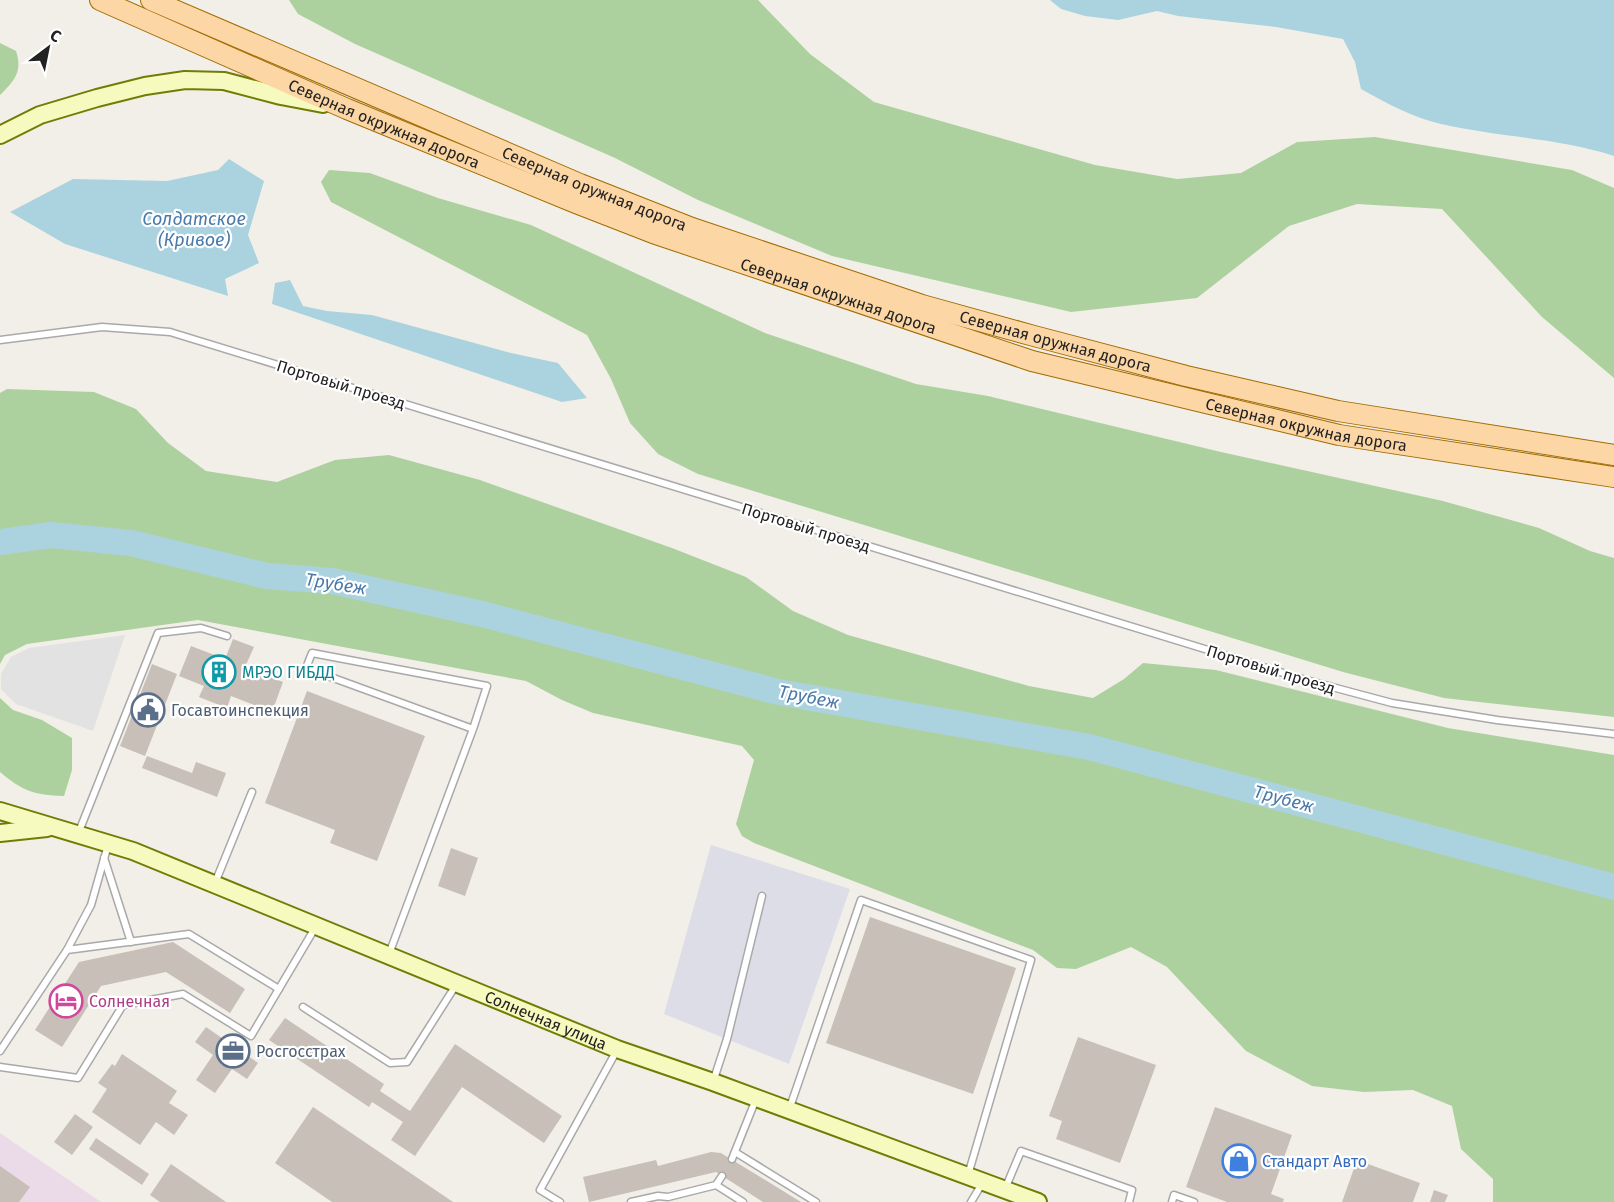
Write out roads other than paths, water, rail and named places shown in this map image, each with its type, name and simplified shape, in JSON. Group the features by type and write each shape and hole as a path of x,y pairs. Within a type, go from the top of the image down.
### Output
{"main road":[{"name":"Северная окружная дорога","path":"100,0 347,108 576,203 653,232 1032,361 1339,435 1614,477"},
{"name":"Северная оружная дорога","path":"151,0 580,184 692,228 922,304 1176,373 1338,411 1614,455"},
{"path":"0,135 40,115 97,98 185,80 224,81 281,96 347,108"},
{"path":"0,801 27,818"},
{"name":"Солнечная улица","path":"0,811 78,834 106,850 214,884 617,1049 1038,1202"},
{"name":"Солнечная улица","path":"0,832 57,827"}],"lane":[{"name":"Портовый проезд","path":"0,340 102,327 170,332 1306,680 1392,703 1497,720 1614,734"},
{"path":"78,834 158,633 201,628 227,636"},
{"path":"388,957 473,729 488,686 312,653 306,668 473,729"},
{"path":"214,884 252,792"},
{"path":"106,850 131,942"},
{"path":"0,1051 67,950 91,905 106,850"},
{"path":"713,1082 727,1039 762,897"},
{"path":"788,1110 861,900 1031,960 971,1202"},
{"path":"0,1067 78,1078 123,1005 183,994 251,1036 315,927"},
{"path":"67,950 189,934 279,989"},
{"path":"303,1007 390,1063 407,1062 457,984"},
{"path":"560,1202 540,1190 617,1049"},
{"path":"756,1099 733,1156 816,1202"},
{"path":"1005,1190 1021,1151 1132,1190 1129,1202"},
{"path":"632,1202 658,1196 668,1197 716,1185 722,1176"},
{"path":"716,1185 743,1202"},
{"path":"1172,1202 1174,1195 1194,1202"}],"water":[{"path":"1050,0 1614,0 1614,156 1550,141 1441,124 1410,114 1361,89 1355,62 1343,39 1276,27 1178,16 1157,11 1118,20 1085,16 1061,9"},
{"name":"Солдатское (Кривое)","path":"229,159 264,181 248,235 259,263 225,279 228,296 65,244 10,212 73,179 167,181 218,170"},
{"path":"290,280 303,306 327,311 372,315 511,353 558,363 587,398 562,402 272,304 275,283"}],"waterway":[{"name":"Трубеж","path":"0,542 51,535 131,543 267,576 332,581 482,614 778,692 1089,747 1614,887"}],"place":[{"name":"МРЭО ГИБДД","path":"219,672"},
{"name":"Госавтоинспекция","path":"148,710"},
{"name":"Солнечная","path":"66,1001"},
{"name":"Росгосстрах","path":"233,1051"},
{"name":"Стандарт Авто","path":"1239,1161"}]}
